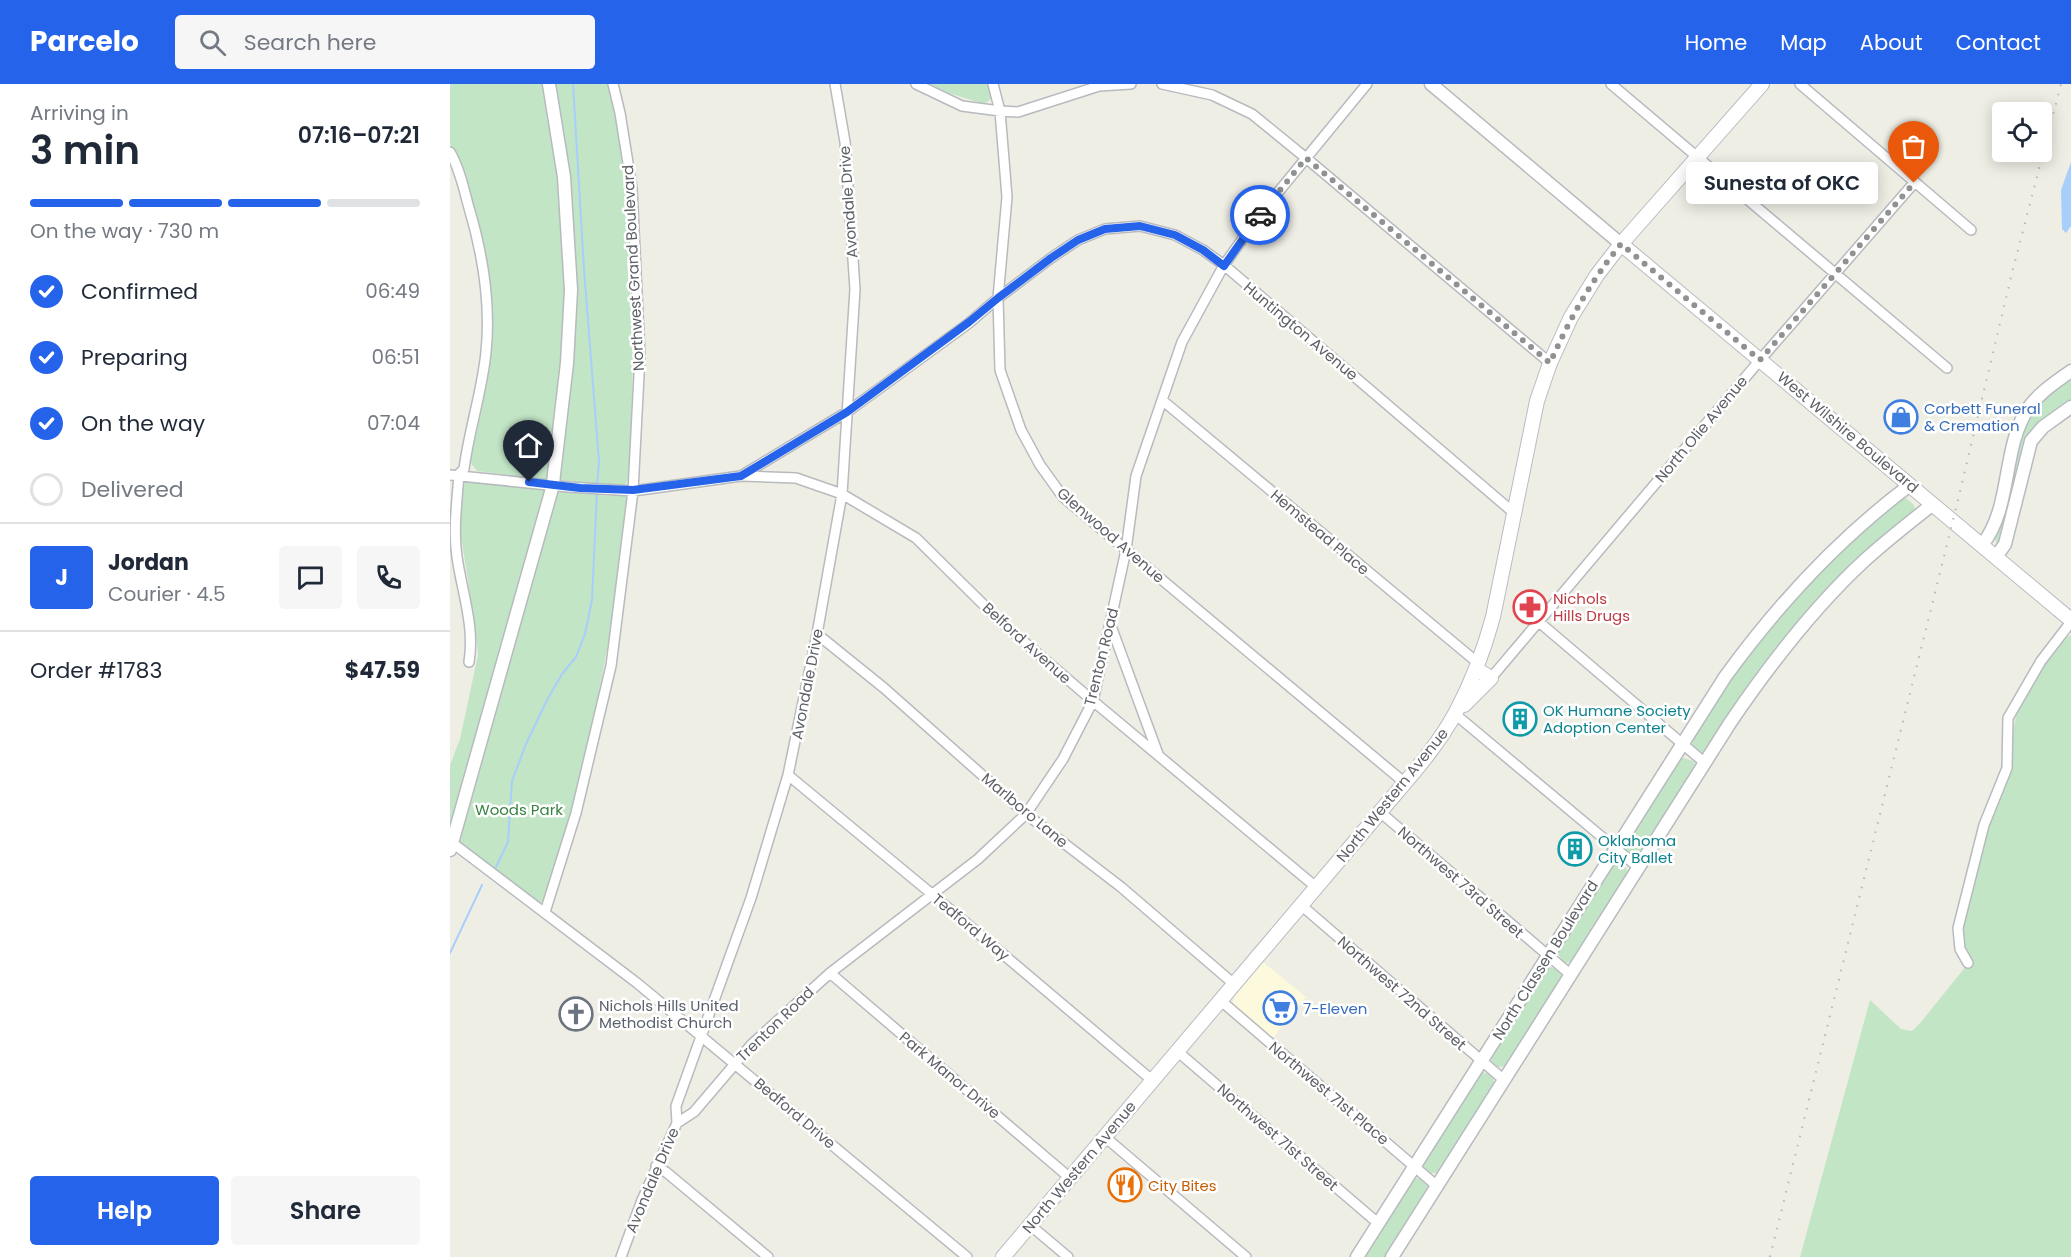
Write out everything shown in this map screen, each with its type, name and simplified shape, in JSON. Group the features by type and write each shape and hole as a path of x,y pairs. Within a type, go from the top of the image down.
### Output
{"main road":[{"name":"North Western Avenue","path":"1003,1257 1405,783 1440,738 1455,714 1477,666 1493,617 1533,420 1550,363 1571,317 1585,293 1621,244 1762,84"},
{"name":"West Wilshire Boulevard","path":"1621,244 2071,621"},
{"path":"1455,714 1491,678 1477,666"}],"street":[{"path":"451,845 553,485 567,363 571,290 564,177 549,84"},
{"name":"Northwest Grand Boulevard","path":"545,912 576,813 611,666 633,490 640,356 632,188 613,84"},
{"name":"Avondale Drive","path":"621,1257 656,1167 677,1123 676,1106 751,898 788,775 817,634 842,494 855,289 844,142 835,84"},
{"path":"916,84 962,106 1018,112 1098,86 1131,84"},
{"name":"Glenwood Avenue","path":"993,84 1000,111 1007,197 998,298 1000,370 1021,430 1040,465 1063,497 1405,783"},
{"path":"1161,84 1212,95 1252,114 1550,363"},
{"name":"Trenton Road","path":"677,1123 694,1112 735,1063 830,973 978,859 1026,814 1063,759 1093,701 1126,550 1136,476 1182,342 1224,266 1261,213 1367,84"},
{"name":"West Wilshire Boulevard","path":"1431,84 1621,244"},
{"path":"1611,84 1699,156 1947,368"},
{"path":"1800,84 1971,230"},
{"path":"450,152 476,229 484,267 488,310 486,353 464,469 454,474 457,557 472,645 469,662"},
{"name":"North Olie Avenue","path":"1491,678 1760,360 1914,183"},
{"name":"Huntington Avenue","path":"454,474 604,490 633,490 741,476 847,412 1078,240 1105,229 1140,226 1175,235 1203,250 1224,266 1514,513"},
{"path":"1982,545 1993,532 2016,437 2025,414 2038,397 2071,371"},
{"name":"Hemstead Place","path":"1162,400 1477,666"},
{"path":"1996,557 2005,544 2031,441 2043,427 2071,407"},
{"name":"Belford Avenue","path":"741,476 796,478 842,494 916,538 1001,622 1316,887"},
{"name":"North Classen Boulevard","path":"1357,1257 1732,668 1794,590 1843,541 1910,485"},
{"name":"North Classen Boulevard","path":"1392,1257 1762,676 1811,616 1866,560 1933,504"},
{"path":"1968,963 1960,949 1958,928 1984,825 2007,768 2008,718 2041,661 2071,621"},
{"path":"1539,622 1705,763"},
{"path":"1110,624 1159,756"},
{"name":"Marlboro Lane","path":"817,634 884,688 1026,814 1121,887 1234,984"},
{"path":"1455,714 1639,868"},
{"name":"Tedford Way","path":"788,775 1153,1080"},
{"name":"Northwest 73rd Street","path":"1380,812 1571,975"},
{"name":"Bedford Drive","path":"451,845 486,867 701,1035 967,1257"},
{"name":"Northwest 72nd Street","path":"1301,905 1504,1080"},
{"name":"Park Manor Drive","path":"830,973 1070,1178"},
{"name":"Northwest 71st Place","path":"1220,1000 1437,1186"},
{"name":"Northwest 71st Street","path":"1177,1051 1378,1224"},
{"path":"1105,1137 1245,1257"},
{"path":"656,1167 666,1172 768,1257"},
{"path":"1030,1225 1068,1257"}],"shaded area":[{"path":"1263,962 1306,997 1272,1039 1233,1003 1235,996"}],"green space":[{"path":"450,84 543,84 561,214 565,279 564,345 549,473 548,479 545,480 477,471 470,462 491,340 492,312 456,156 450,144"},
{"path":"553,84 609,84 624,160 632,241 633,342 629,478 622,486 559,480 573,347 576,270 569,176"},
{"path":"930,84 992,84 993,91 990,100 984,104 949,93"},
{"path":"2071,376 2071,403 2040,425 2001,542 1998,545 1995,540 2022,431 2034,407"},
{"name":"Woods Park","path":"469,480 541,488 545,495 450,831 450,765 460,739 478,655 460,531 463,485"},
{"name":"Woods Park","path":"562,490 608,496 624,494 627,497 615,599 597,701 573,801 544,900 541,902 460,845 458,841 554,494"},
{"path":"1906,498 1914,505 1913,515 1872,549 1710,750 1700,753 1693,748 1692,739 1752,649 1802,590 1845,546 1901,499"},
{"path":"2071,635 2071,1257 1800,1257 1870,1000 1901,1029 1912,1031 1967,965 1963,930 1991,819 2011,771 2013,731 2018,706 2036,672 2065,638"},
{"path":"1684,758 1693,761 1696,765 1695,770 1640,856 1630,857 1624,848 1625,843 1678,760"},
{"path":"1614,863 1624,864 1629,874 1572,962 1565,963 1559,956 1558,949"},
{"path":"1550,967 1558,969 1562,982 1507,1066 1498,1067 1492,1062 1491,1056 1545,969"},
{"path":"1479,1073 1492,1075 1495,1087 1440,1172 1429,1172 1423,1163"},
{"path":"1418,1178 1425,1181 1429,1189 1387,1257 1362,1257 1412,1180"}],"water":[{"path":"2071,162 2071,226 2066,233 2062,229 2061,190"}],"waterway":[{"path":"573,84 599,462 597,485"},
{"path":"495,869 508,842 512,781 526,744 547,700 562,674 576,657 585,634 592,600 597,491"},
{"path":"450,953 482,885"}],"railway":[{"path":"1770,1257 2012,273 2061,84"}],"way so far":[{"path":"1260,215 1306,158 1550,363 1585,293 1621,244 1760,360 1914,183"}],"place":[{"name":"Sunesta of OKC","path":"1914,183"},
{"name":"Corbett Funeral & Cremation","path":"1901,417"},
{"name":"Nichols Hills Drugs","path":"1530,607"},
{"name":"OK Humane Society Adoption Center","path":"1520,719"},
{"name":"Oklahoma City Ballet","path":"1575,849"},
{"name":"7-Eleven","path":"1280,1008"},
{"name":"Nichols Hills United Methodist Church","path":"576,1014"},
{"name":"City Bites","path":"1125,1185"}],"route":[{"path":"529,482 604,490 633,490 741,476 847,412 1078,240 1105,229 1140,226 1175,235 1203,250 1224,266 1260,215"}]}
